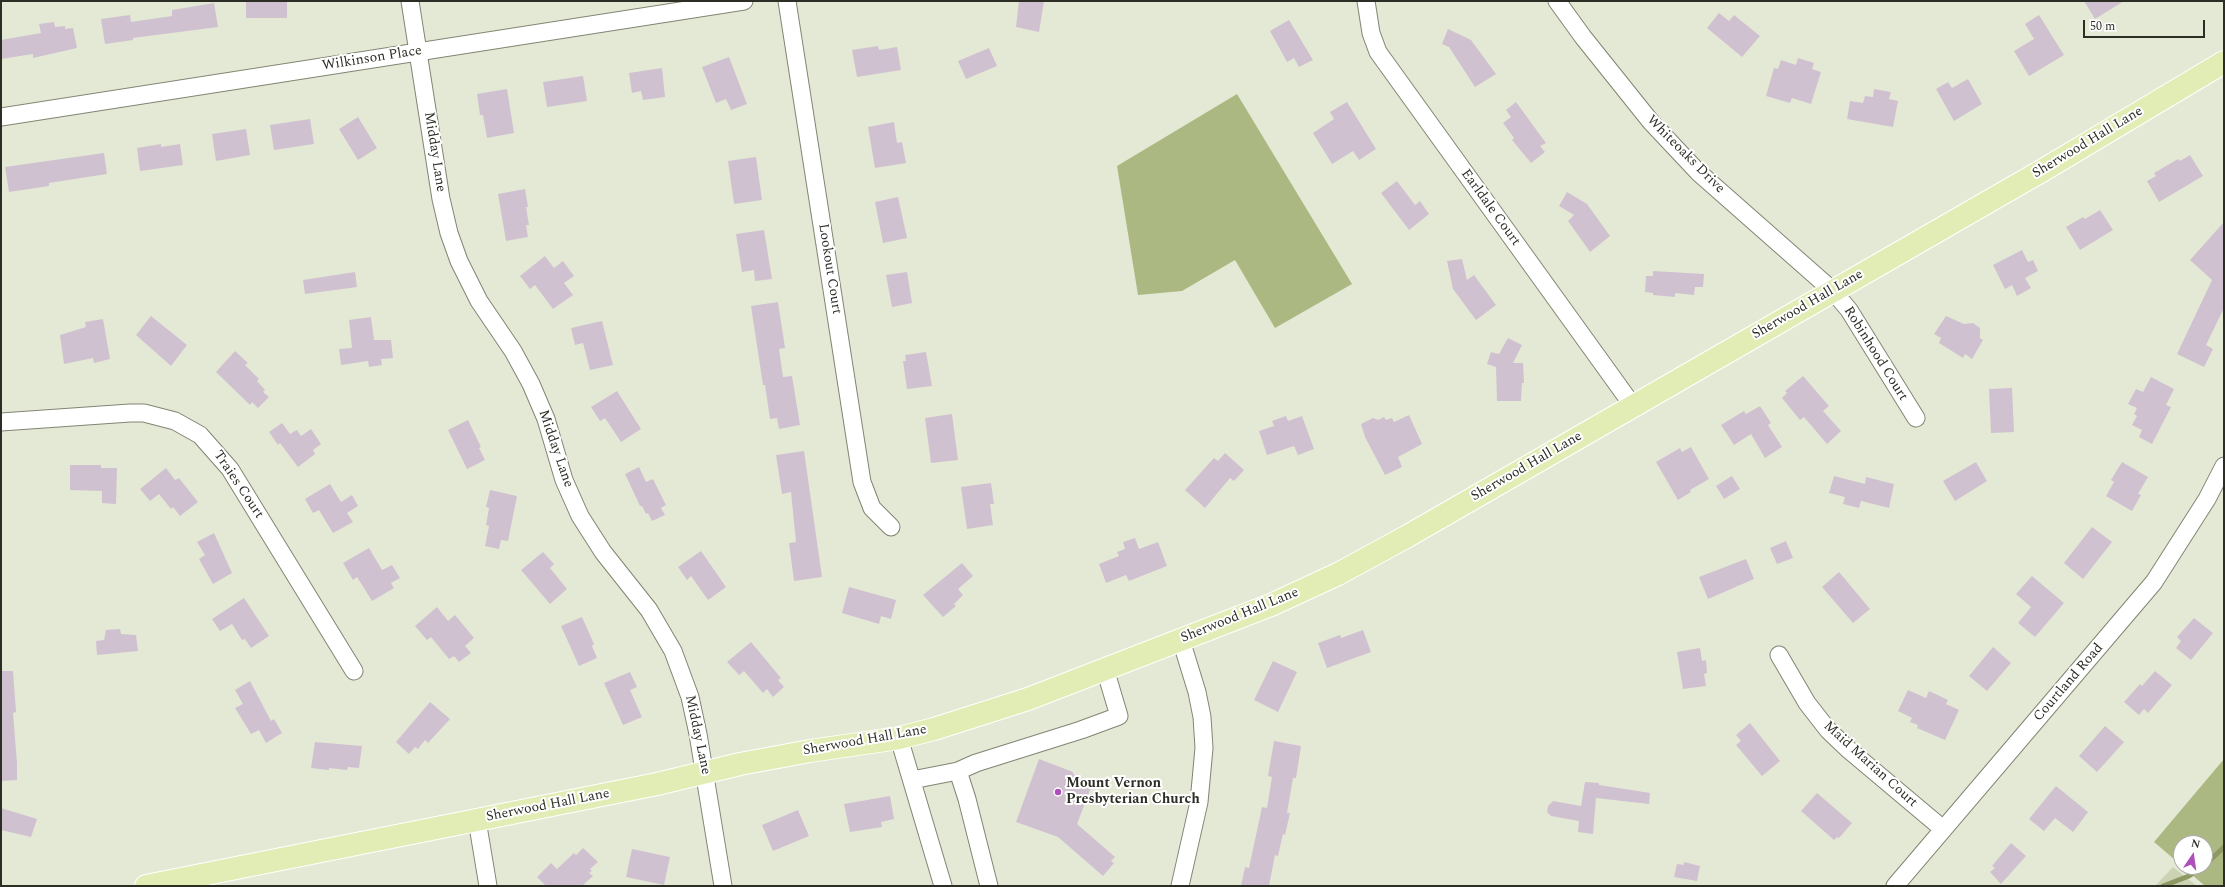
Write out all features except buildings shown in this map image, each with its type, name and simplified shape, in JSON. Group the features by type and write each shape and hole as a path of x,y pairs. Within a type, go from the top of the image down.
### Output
{"main road":[{"name":"Sherwood Hall Lane","path":"146,886 477,820 810,751 899,738 934,729 1028,699 1271,605 1338,574 1413,533 2045,169 2224,62"}],"street":[{"name":"Midday Lane","path":"410,1 441,199 449,232 459,261 479,301 513,351 531,384 546,419 564,480 580,516 603,552 649,610 673,651 690,698 705,773 723,886"},
{"name":"Wilkinson Place","path":"1,117 744,1"},
{"name":"Lookout Court","path":"787,1 862,482 872,508 891,527"},
{"name":"Earldale Court","path":"1366,1 1371,32 1378,52 1633,406"},
{"name":"Whiteoaks Drive","path":"1557,1 1583,37 1651,122 1698,172 1833,291"},
{"name":"Robinhood Court","path":"1833,291 1849,310 1916,418"},
{"name":"Traies Court","path":"1,422 144,413 175,421 200,435 230,469 354,672"},
{"name":"Courtland Road","path":"1895,886 2154,582 2208,499 2224,466"},
{"path":"1180,886 1203,780 1204,748 1202,717 1197,692 1181,640"},
{"name":"Maid Marian Court","path":"1779,655 1807,704 1828,730 1849,750 1943,829"},
{"path":"912,780 958,771 976,763 1081,730 1119,716 1105,669"},
{"path":"899,738 943,886"},
{"path":"958,771 967,799 989,886"},
{"path":"477,820 488,886"}],"green space":[{"path":"1237,94 1352,284 1275,328 1235,260 1182,291 1138,295 1117,166"},
{"path":"2224,759 2224,886 2205,886 2192,875 2213,875 2213,835 2173,835 2173,858 2154,842"},
{"path":"2173,867 2173,875 2183,875 2197,886 2155,886"}],"waterway":[{"path":"2213,857 2224,847"},
{"path":"2163,886 2190,875"}],"place":[{"name":"Mount Vernon Presbyterian Church","path":"1058,792"}]}
